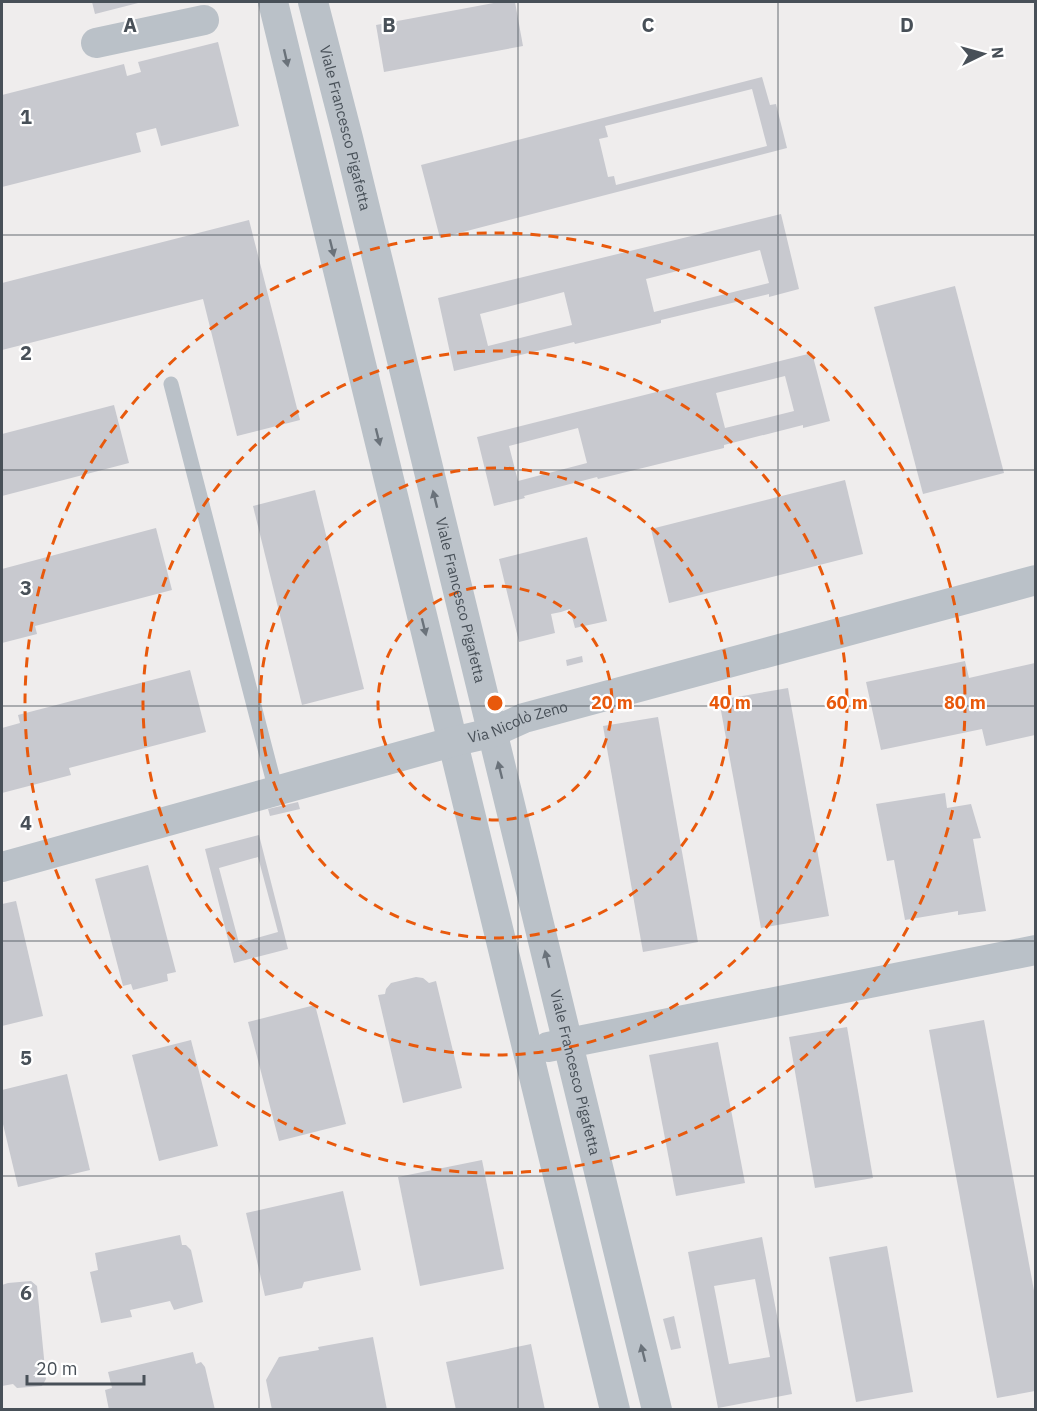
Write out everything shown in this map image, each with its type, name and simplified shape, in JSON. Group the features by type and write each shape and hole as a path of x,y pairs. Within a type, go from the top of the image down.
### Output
{"street":[{"path":"273,2 615,1410"},
{"name":"Viale Francesco Pigafetta","path":"313,2 657,1410"},
{"path":"96,43 204,20"},
{"path":"308,149 348,138"},
{"name":"Via Nicolò Zeno","path":"2,867 452,742 492,733 524,718 1035,580"},
{"path":"527,1052 567,1042 1035,951"}],"lane":[{"path":"171,384 276,791"}],"building":[{"path":"92,2 142,2 95,14"},
{"path":"499,2 515,2 523,46 384,72 376,25"},
{"path":"218,42 239,126 161,146 156,128 136,133 141,152 2,187 2,95 124,64 127,76 141,72 138,62"},
{"path":"762,77 770,105 776,104 787,148 440,238 421,165","holes":["752,89 767,146 616,185 614,176 608,177 599,139 608,137 605,126"]},
{"path":"781,214 799,289 769,297 769,294 661,320 661,323 454,371 438,298","holes":["760,250 769,283 654,312 646,279","564,292 572,325 488,346 480,314"]},
{"path":"249,220 300,420 237,436 203,299 2,350 2,283"},
{"path":"955,286 1004,473 923,494 874,307"},
{"path":"812,353 830,421 803,428 803,425 724,445 724,448 598,479 597,477 494,506 477,437","holes":["785,376 794,411 725,428 716,393","578,428 587,463 518,481 509,446"]},
{"path":"114,405 129,463 2,496 2,434"},
{"path":"845,480 863,554 669,603 651,529"},
{"path":"315,490 364,689 302,705 253,506"},
{"path":"156,528 172,590 35,626 37,634 2,643 2,569"},
{"path":"587,537 607,621 575,628 570,609 551,614 555,633 519,642 499,559"},
{"path":"582,656 583,662 567,666 566,660"},
{"path":"965,661 969,678 1035,663 1035,735 986,746 982,729 881,750 866,682"},
{"path":"190,670 206,732 69,768 71,775 2,793 2,728 20,723 18,715"},
{"path":"788,688 829,916 761,928 719,700"},
{"path":"658,717 698,942 643,952 603,726"},
{"path":"945,793 947,808 971,804 981,838 973,839 986,911 958,915 958,911 905,920 894,860 887,861 876,804"},
{"path":"298,802 300,809 270,816 268,809"},
{"path":"259,835 288,949 234,963 205,849","holes":["258,857 278,932 239,943 219,868"]},
{"path":"148,865 176,972 167,974 168,981 133,990 131,984 123,986 95,879"},
{"path":"16,901 43,1016 2,1026 2,904"},
{"path":"416,977 423,978 429,983 436,981 462,1088 403,1103 378,995 385,994 391,983"},
{"path":"315,1005 346,1124 279,1141 248,1022"},
{"path":"984,1020 1035,1296 1035,1391 997,1398 929,1030"},
{"path":"847,1027 873,1178 815,1188 789,1037"},
{"path":"191,1040 218,1146 159,1161 132,1055"},
{"path":"718,1042 745,1183 676,1196 649,1055"},
{"path":"67,1074 90,1170 18,1187 2,1120 2,1090"},
{"path":"482,1160 504,1269 420,1286 398,1177"},
{"path":"343,1191 361,1270 304,1282 302,1288 265,1296 246,1213"},
{"path":"180,1235 182,1245 186,1245 191,1250 203,1302 174,1310 170,1301 130,1310 132,1317 101,1323 90,1272 98,1270 95,1253"},
{"path":"762,1237 792,1394 718,1408 688,1252","holes":["755,1279 770,1357 729,1364 714,1286"]},
{"path":"887,1246 913,1392 856,1402 829,1257"},
{"path":"31,1281 37,1286 46,1379 42,1386 17,1388 13,1384 2,1386 2,1285"},
{"path":"674,1316 681,1348 671,1350 663,1319"},
{"path":"373,1337 387,1410 272,1410 266,1380 279,1357"},
{"path":"531,1344 545,1410 456,1410 446,1362"},
{"path":"193,1352 196,1364 201,1362 205,1367 215,1410 109,1410 105,1390 112,1388 108,1372"}]}
